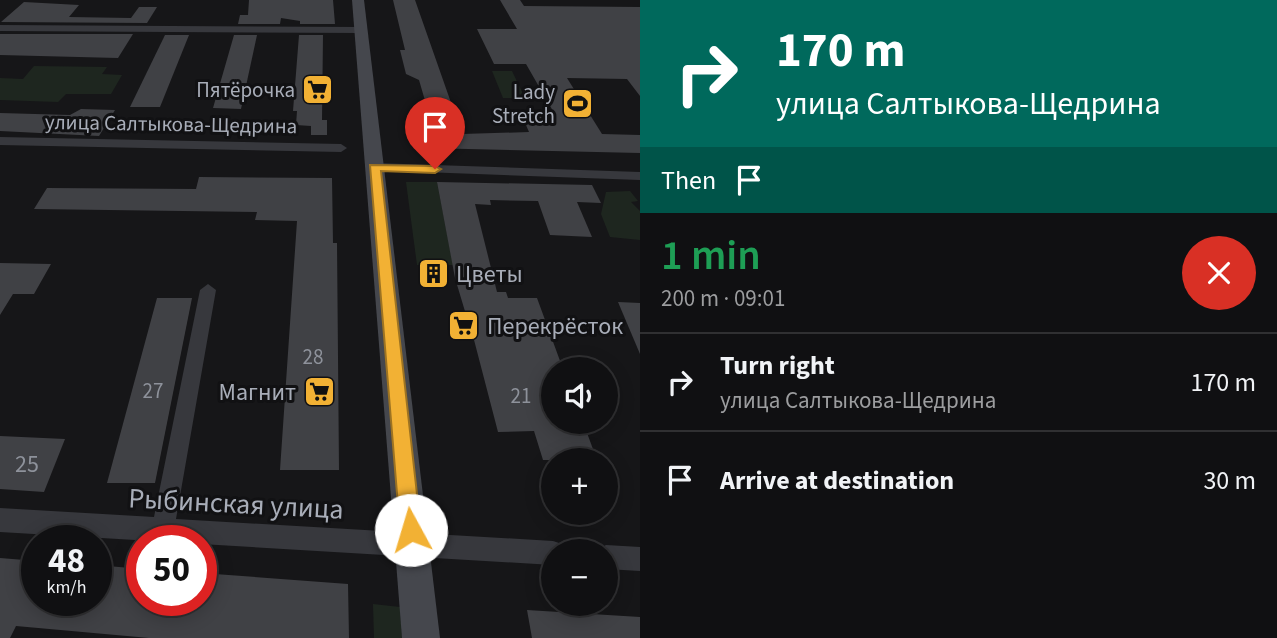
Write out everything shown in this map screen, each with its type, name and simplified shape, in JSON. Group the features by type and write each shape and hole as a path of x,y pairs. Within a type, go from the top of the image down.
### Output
{"main road":[{"path":"358,0 421,638"}],"street":[{"path":"0,29 361,30"},
{"name":"улица Салтыкова-Щедрина","path":"0,141 341,148"},
{"path":"374,167 640,176"},
{"path":"164,525 208,290"},
{"name":"Рыбинская улица","path":"0,520 126,527"},
{"name":"Рыбинская улица","path":"217,532 541,553"},
{"path":"618,558 640,559"}],"shaded area":[{"path":"34,66 107,67 102,74 122,75 111,94 66,94 58,102 0,100 0,78 23,79"},
{"path":"492,71 512,71 525,98 503,98"},
{"path":"406,182 437,182 453,265 417,265"},
{"path":"630,191 638,201 631,202 640,211 640,240 610,237 601,214 606,192"},
{"path":"373,604 400,607 402,638 374,638"}],"building":[{"path":"249,0 333,0 335,24 300,24 300,21 281,18 280,24 238,24 240,15 248,15"},
{"path":"393,0 415,0 462,134 529,132 520,111 553,111 526,64 494,64 477,29 517,29 500,0 520,0 524,6 640,7 640,96 627,79 567,78 602,134 640,135 640,153 426,148 416,115 426,104 419,80 406,74 400,50 405,50"},
{"path":"24,2 79,5 69,17 131,18 139,7 157,7 147,23 1,22"},
{"path":"0,34 133,34 118,58 0,55"},
{"path":"165,35 189,35 160,107 130,107"},
{"path":"234,35 257,35 241,109 213,108"},
{"path":"299,35 323,35 322,120 327,120 327,135 311,135 311,126 296,125 297,111 293,111"},
{"path":"81,109 115,110 99,136 0,131 0,113 70,115"},
{"path":"199,177 332,178 333,243 337,243 339,470 280,470 297,221 255,220 257,212 34,209 47,188 196,189"},
{"path":"437,182 592,185 601,203 577,202 592,237 550,235 538,201 490,200 491,205 475,204 497,292 506,292 508,298 537,298 559,357 541,357 541,434 587,434 593,448 541,448 541,454 534,431 498,432 473,336 461,336 457,319 467,318 455,278"},
{"path":"0,263 51,264 34,294 13,294 0,315"},
{"path":"157,298 192,298 155,483 107,483"},
{"path":"618,302 640,303 640,354"},
{"path":"0,436 65,439 44,492 0,489"},
{"path":"0,558 21,560 21,616 112,616 112,566 126,568 126,616 217,616 217,574 348,584 349,638 149,638 16,626 10,638 0,638"},
{"path":"527,610 541,611 541,616 640,617 640,638 532,638"}],"place":[{"name":"Пятёрочка","path":"318,90"},
{"name":"Lady Stretch","path":"578,104"},
{"name":"Цветы","path":"433,274"},
{"name":"Перекрёсток","path":"464,326"},
{"name":"Магнит","path":"319,392"}],"route":[{"path":"411,530 374,167 435,169"}]}
